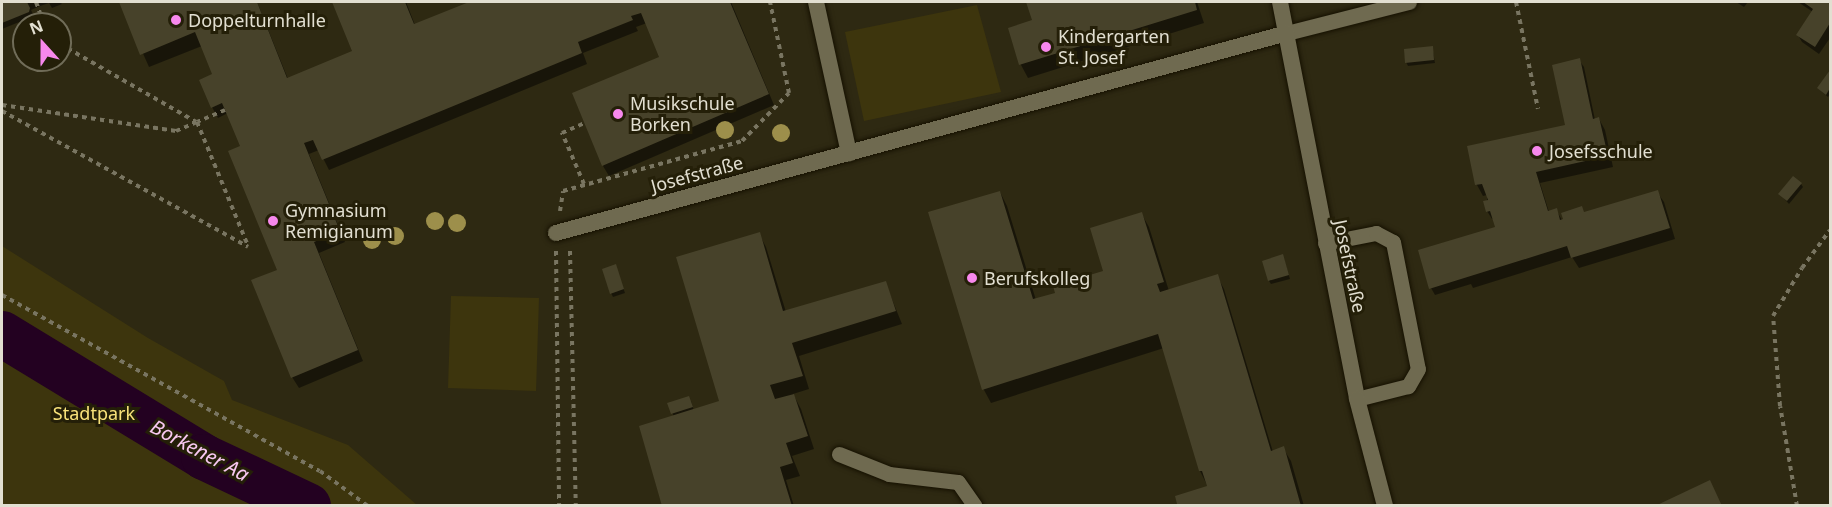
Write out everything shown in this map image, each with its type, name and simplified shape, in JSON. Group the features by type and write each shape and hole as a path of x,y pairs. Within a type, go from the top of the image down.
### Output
{"street":[{"path":"816,2 849,153"},
{"name":"Josefstraße","path":"1279,2 1287,33 1325,243 1357,399 1385,506"},
{"name":"Josefstraße","path":"563,231 1287,33"}],"lane":[{"path":"1287,33 1366,7 1400,3"},
{"path":"1325,243 1376,233 1393,242 1418,369 1408,386 1357,399"},
{"path":"839,454 889,474 958,482 975,506"}],"path":[{"path":"559,506 563,191 742,141 789,93 770,2"},
{"path":"1516,2 1538,109"},
{"path":"2,111 248,247 197,122 72,51"},
{"path":"2,105 176,131 225,110"},
{"path":"584,123 562,133 584,184"},
{"path":"1797,506 1780,406 1773,316 1802,268 1830,230"},
{"path":"563,231 576,506"},
{"path":"2,295 320,471 368,506"}],"green space":[{"path":"977,5 1001,92 864,121 845,32"},
{"name":"Stadtpark","path":"2,246 148,338 224,381 232,400 348,445 417,505 2,505"},
{"path":"451,296 539,298 536,391 448,388"}],"building":[{"path":"2,2 27,2 29,12 12,12 12,19 2,23"},
{"path":"119,2 257,2 287,78 352,51 332,2 405,2 414,24 469,2 730,2 769,94 602,166 572,93 659,57 641,13 631,16 633,20 578,42 582,53 322,160 313,140 304,143 340,231 314,242 358,350 291,378 251,280 277,270 228,151 240,146 222,103 211,108 199,80 212,74 195,32 140,55"},
{"name":"Kindergarten St. Josef","path":"1026,2 1195,2 1197,10 1019,65 1008,28 1032,20"},
{"path":"1803,2 1830,2 1830,23 1815,47 1796,35 1813,9"},
{"path":"1433,46 1434,60 1405,63 1404,49"},
{"path":"1580,58 1593,119 1599,117 1608,156 1536,172 1548,211 1557,208 1560,220 1563,219 1561,213 1582,206 1584,212 1658,190 1670,228 1571,258 1567,246 1429,289 1418,250 1495,227 1490,211 1486,212 1483,201 1488,200 1482,184 1475,185 1467,146 1565,125 1552,65"},
{"path":"1830,70 1830,88 1826,95 1817,88"},
{"path":"1793,176 1802,183 1787,201 1778,194"},
{"path":"1000,191 1033,299 1055,293 1053,286 1103,271 1090,228 1142,212 1164,282 1157,284 1160,292 1218,274 1271,451 1284,446 1301,506 1173,506 1177,504 1175,496 1207,486 1202,471 1199,471 1158,334 982,390 928,212"},
{"path":"760,232 783,311 886,281 896,311 792,343 803,376 770,385 775,399 794,394 808,436 786,443 793,463 780,467 792,506 662,506 639,426 719,401 676,257"},
{"path":"1283,254 1289,275 1268,281 1262,261"},
{"path":"616,264 624,289 610,294 602,269"},
{"path":"689,396 693,407 671,414 667,403"},
{"path":"1710,480 1722,506 1655,506"}],"waterway":[{"name":"Borkener Aa","path":"2,334 204,457 308,506"}],"place":[{"name":"Doppelturnhalle","path":"176,20"},
{"name":"Kindergarten St. Josef","path":"1046,47"},
{"name":"Musikschule Borken","path":"618,114"},
{"name":"Josefsschule","path":"1537,151"},
{"name":"Gymnasium Remigianum","path":"273,221"},
{"name":"Berufskolleg","path":"972,278"}]}
